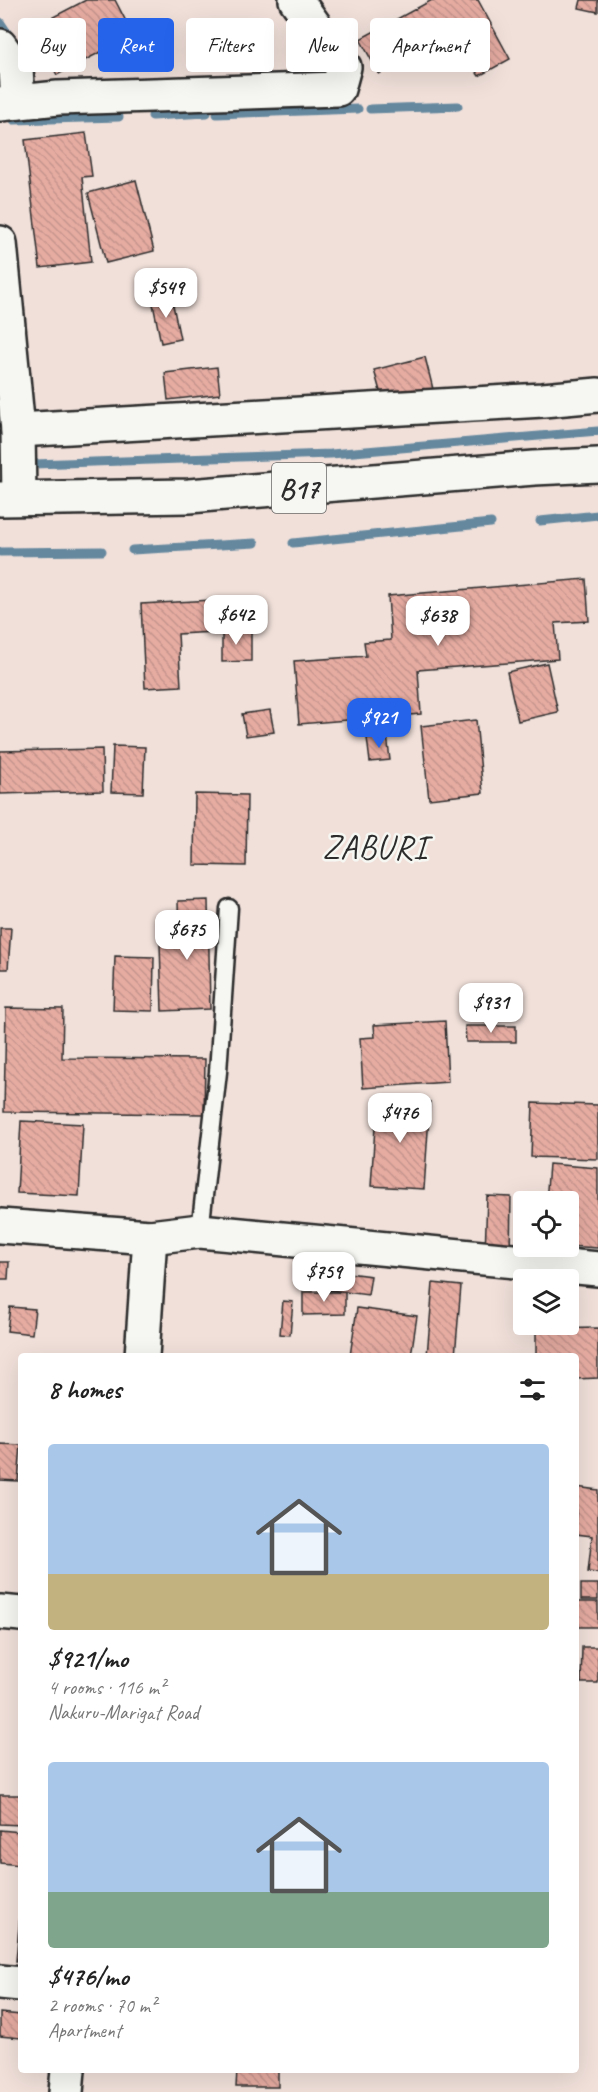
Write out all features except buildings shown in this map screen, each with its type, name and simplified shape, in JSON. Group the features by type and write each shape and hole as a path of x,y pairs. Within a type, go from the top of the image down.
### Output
{"street":[{"path":"0,46 16,69 9,103 58,98 338,89 344,67 296,0"},
{"path":"0,243 18,430 10,499"},
{"path":"18,430 598,395"},
{"name":"B17","path":"10,499 189,496 534,468 598,465"},
{"path":"0,1226 150,1237 200,1231 598,1269"},
{"path":"142,1353 150,1237"},
{"path":"0,1612 18,1614"},
{"path":"0,1982 18,1984"},
{"path":"66,2092 68,2073"}],"lane":[{"path":"200,1231 218,1072 229,908"}],"waterway":[{"path":"0,22 12,40"},
{"path":"370,109 458,106"},
{"path":"217,114 358,109"},
{"path":"152,116 207,113"},
{"path":"14,120 119,117"},
{"path":"34,464 331,454 598,431"},
{"path":"540,521 598,515"},
{"path":"293,543 491,523"},
{"path":"132,550 255,543"},
{"path":"0,552 102,551"}],"district":[{"name":"ZABURI","path":"375,846"}]}
